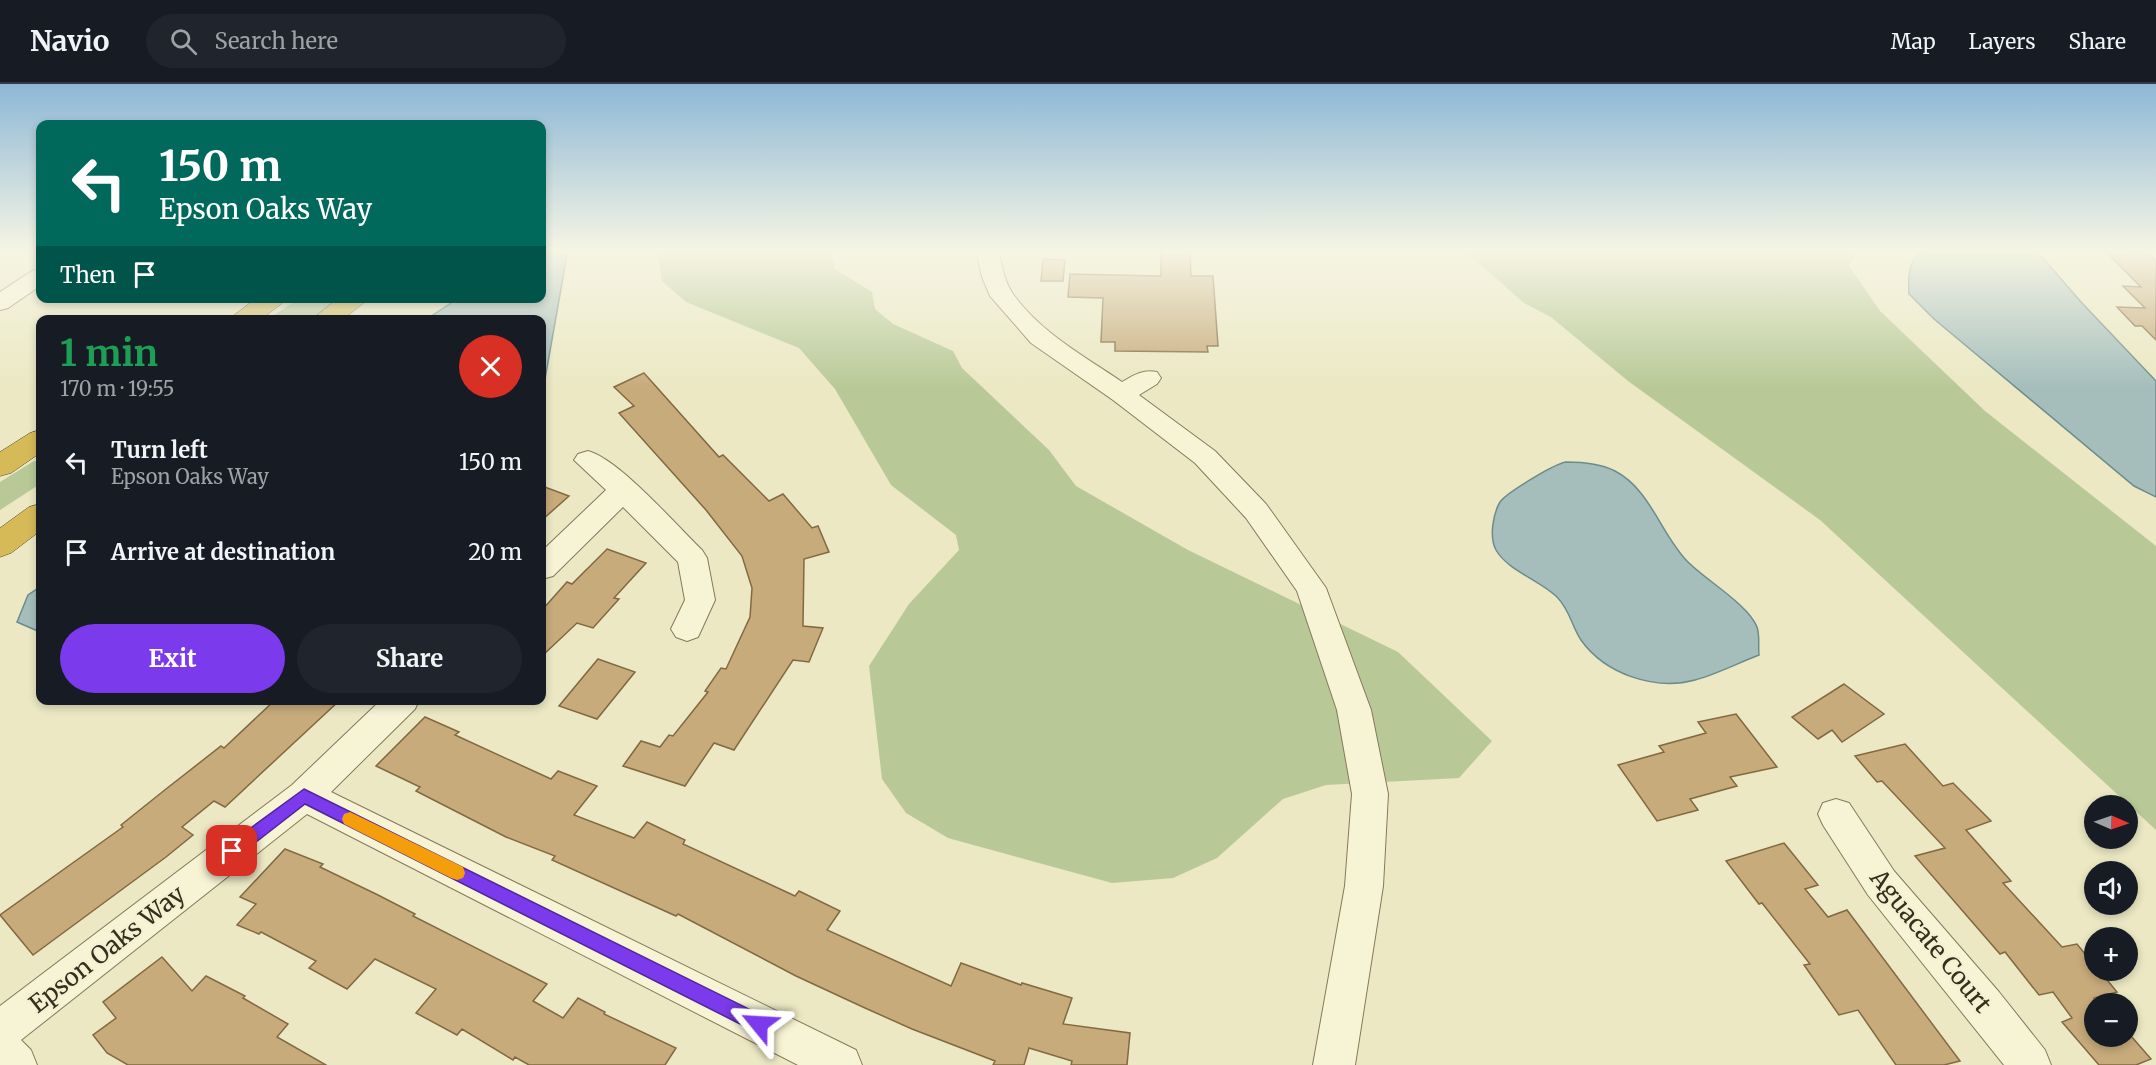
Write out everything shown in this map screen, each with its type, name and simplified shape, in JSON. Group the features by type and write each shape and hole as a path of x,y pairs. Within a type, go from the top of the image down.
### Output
{"highway":[{"path":"249,315 268,303"},
{"path":"332,315 350,303"},
{"path":"0,527 36,504"},
{"path":"0,545 36,518"}],"street":[{"path":"1002,296 1040,338 1122,394 1205,457 1256,511 1311,588 1354,710 1370,794 1364,886 1334,1065"},
{"path":"1122,394 1148,378"},
{"path":"588,460 623,490 692,558 700,600 687,629"},
{"path":"546,564 623,490"},
{"name":"Epson Oaks Way","path":"0,1031 304,796 398,705"},
{"path":"304,796 841,1065"},
{"name":"Aguacate Court","path":"1836,814 1881,883 1985,1006 2030,1065"},
{"path":"0,1047 16,1065"}],"green space":[{"path":"679,296 873,296 875,309 893,324 953,351 962,368 1049,450 1076,486 1188,550 1398,652 1492,741 1459,778 1326,785 1283,799 1217,858 1173,878 1112,883 948,838 906,813 882,779 869,666 909,604 959,550 956,535 891,485 835,389 799,348 686,302"},
{"path":"1516,296 1870,296 1880,311 1985,411 2156,546 2156,830 2138,813 2138,795 2118,795 1820,520 1628,381 1551,317 1524,303"},
{"path":"292,303 335,303 316,315 274,315"},
{"path":"36,461 36,487 0,510 0,482"}],"water":[{"path":"546,296 560,296 546,373 546,315 433,315 451,303 546,303"},
{"path":"1911,296 2076,296 2156,381 2156,497 2134,486 1934,319"},
{"path":"1566,462 1591,464 1615,471 1637,489 1687,561 1736,601 1752,619 1758,630 1759,655 1695,680 1664,683 1632,677 1603,662 1591,652 1581,640 1568,613 1557,597 1516,570 1501,557 1494,545 1492,532 1495,513 1504,498 1531,479"},
{"path":"36,590 36,630 17,622 28,595"}],"building":[{"path":"1214,296 1218,346 1207,346 1208,352 1115,351 1115,342 1101,342 1103,298 1068,297"},
{"path":"2133,296 2156,296 2156,340 2142,326 2135,326 2117,307 2145,308"},
{"path":"644,373 719,457 723,455 769,501 783,494 812,528 818,526 829,552 804,559 803,626 823,628 809,662 793,660 734,750 714,743 685,786 623,766 641,741 660,747 669,735 673,736 708,692 705,691 721,668 726,669 750,617 752,588 742,556 706,510 619,413 634,406 614,387"},
{"path":"546,487 569,496 546,516"},
{"path":"607,549 646,563 614,598 619,599 593,628 577,623 546,652 546,606 567,582 572,584"},
{"path":"598,659 635,672 597,719 559,706"},
{"path":"1844,684 1884,714 1842,742 1832,730 1818,739 1792,717"},
{"path":"270,705 335,705 225,807 214,801 182,827 193,835 33,955 0,915 123,827 121,825 221,746 224,748"},
{"path":"1736,714 1777,767 1730,777 1737,786 1690,799 1698,810 1657,821 1618,765 1664,752 1659,746 1706,733 1698,722"},
{"path":"425,717 459,732 455,735 551,779 558,771 597,786 574,815 634,838 647,822 685,840 683,844 795,896 799,891 840,911 827,930 951,986 961,963 1021,985 1022,983 1072,998 1063,1024 1130,1033 1127,1065 1071,1065 1072,1061 1029,1048 1024,1065 993,1065 995,1061 865,1008 796,976 678,914 676,916 552,860 555,856 506,837 416,791 420,787 376,766"},
{"path":"1905,744 1943,786 1953,783 1991,821 1966,830 2011,881 2003,883 2062,947 2077,944 2084,953 2084,981 2108,981 2117,992 2084,993 2084,1047 2138,1047 2138,1044 2151,1059 2136,1065 2099,1065 2062,1022 2072,1018 2053,992 2039,995 2005,952 2000,954 1915,856 1945,848 1882,781 1877,782 1855,756"},
{"path":"1784,843 1818,885 1805,889 1828,917 1847,910 1960,1061 1944,1065 1896,1065 1858,1010 1839,1015 1804,965 1810,964 1726,861"},
{"path":"285,849 323,864 320,867 547,984 533,1001 563,1018 578,998 605,1012 604,1014 676,1048 665,1065 529,1065 515,1057 513,1060 462,1029 457,1035 416,1013 436,989 375,959 347,989 309,968 316,961 261,932 259,934 237,925 256,904 240,897"},
{"path":"162,957 192,991 206,976 245,996 243,998 288,1024 277,1037 326,1065 128,1065 107,1053 93,1035 116,1018 103,1002"}],"slow traffic":[{"path":"350,819 457,873"}],"route":[{"path":"232,851 304,796 759,1024"}]}
